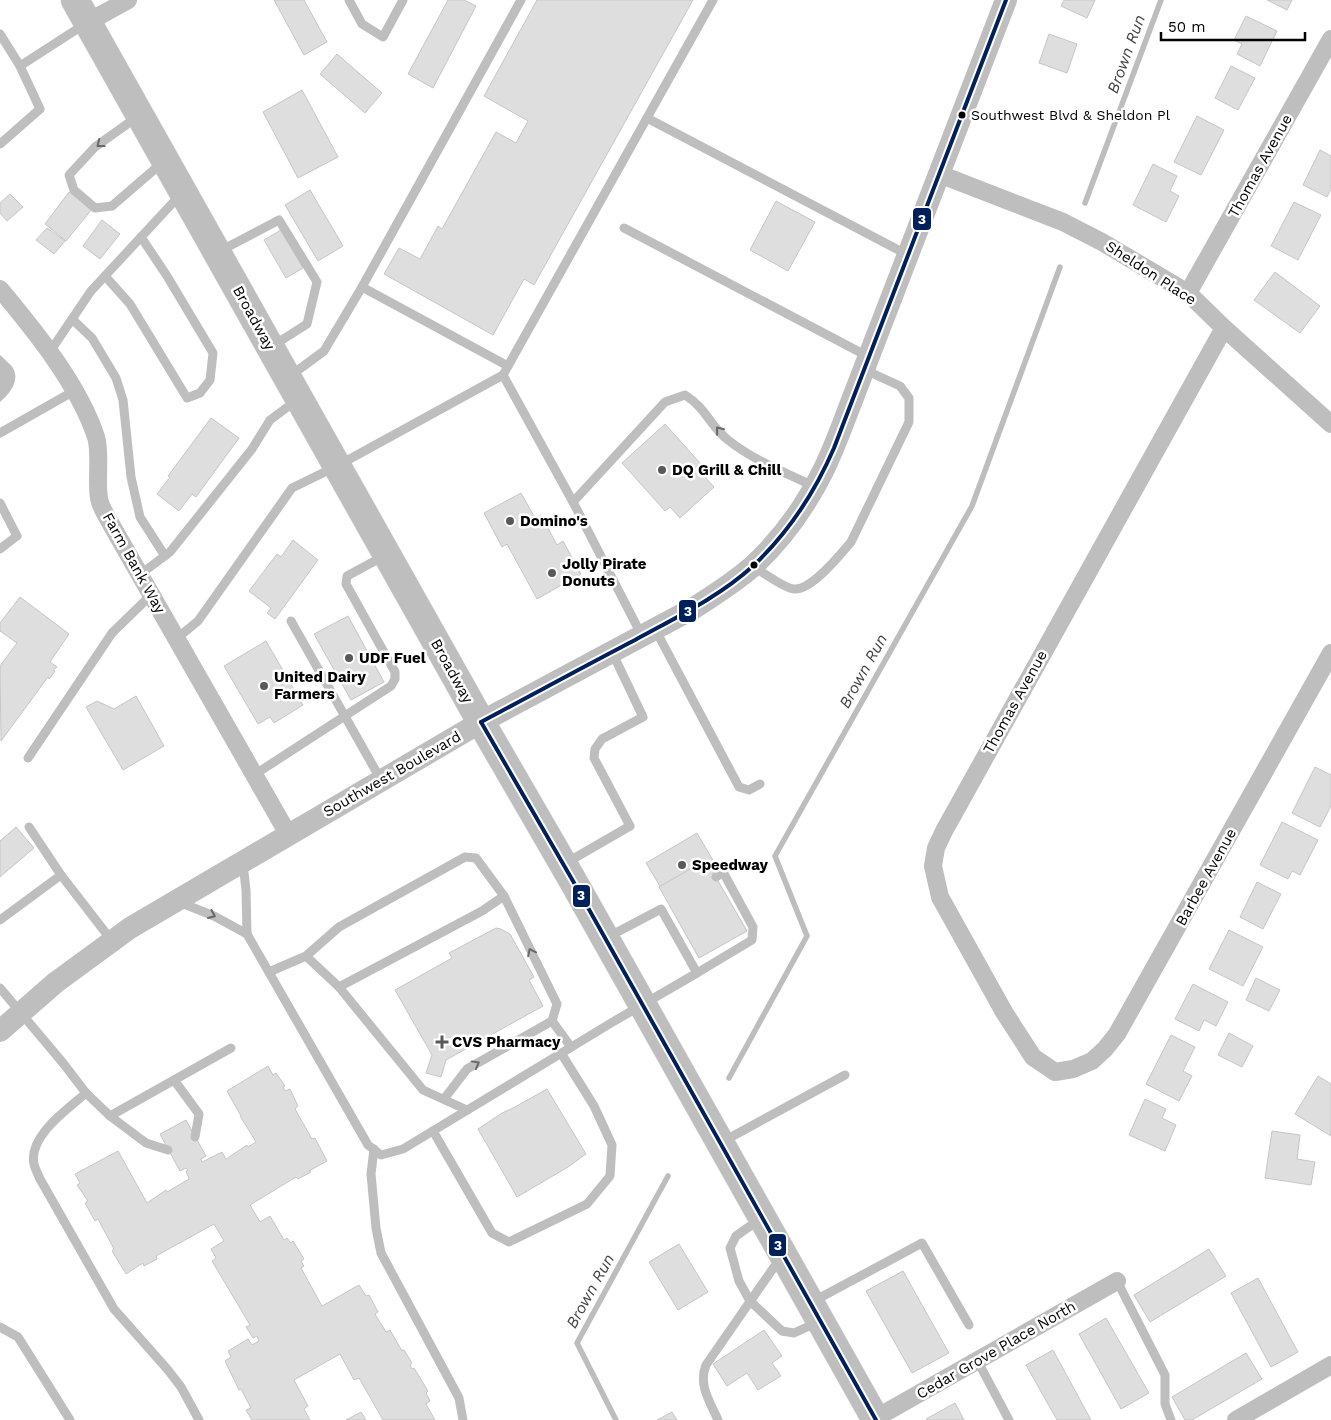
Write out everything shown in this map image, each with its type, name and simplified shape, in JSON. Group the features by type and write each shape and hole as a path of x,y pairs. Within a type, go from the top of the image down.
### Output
{"main road":[{"name":"Broadway","path":"81,11 876,1419"}],"street":[{"path":"81,11 128,0"},
{"name":"Southwest Boulevard","path":"0,1031 55,983 130,928 481,722 694,608 753,566 788,525 814,487 827,460 866,364 1006,0"},
{"name":"Thomas Avenue","path":"1188,293 1331,39"},
{"name":"Sheldon Place","path":"939,174 1063,222 1102,242 1188,293 1331,424"},
{"name":"Farm Bank Way","path":"0,289 34,330 59,366 84,408 97,439 99,500 139,575 288,834"},
{"name":"Thomas Avenue","path":"1055,1072 1033,1057 1004,1012 949,915 935,881 933,866 936,848 1224,328"},
{"name":"Barbee Avenue","path":"1055,1072 1073,1069 1092,1061 1118,1034 1331,654"},
{"name":"Cedar Grove Place North","path":"876,1419 1117,1281"},
{"path":"1236,1420 1331,1365"}],"lane":[{"path":"349,0 362,24 384,37 403,0"},
{"path":"139,575 170,552 252,449 293,388 324,351 362,287 521,0"},
{"path":"176,639 198,621 292,488 337,466 505,370 713,0"},
{"path":"20,66 81,11"},
{"path":"0,34 20,66 40,110 0,144"},
{"path":"139,116 95,147 70,175 74,190 95,208 112,206 165,160"},
{"path":"647,118 908,255"},
{"path":"49,353 91,291 184,192"},
{"path":"217,252 279,220 317,282 307,324 270,348"},
{"path":"624,228 866,364 900,386 909,398 909,422 851,542 837,559 804,588 794,590 779,583 753,566"},
{"path":"105,276 130,304 187,398 200,393 210,380 213,353 167,276 141,237"},
{"path":"362,287 505,370 573,502 739,787 749,790 760,784"},
{"path":"72,319 92,338 116,378 123,400 131,477 140,517 165,556"},
{"path":"0,434 74,391"},
{"path":"573,502 665,402 685,395 696,402 726,439 757,459 814,487"},
{"path":"0,503 17,536 0,548"},
{"path":"254,775 391,686 395,679 395,672 346,584 347,576 386,554"},
{"path":"28,758 112,633 151,595"},
{"path":"291,621 381,780"},
{"path":"564,865 630,826 594,758 594,749 602,739 643,717 612,652"},
{"path":"29,827 62,875 112,941"},
{"path":"269,972 306,956 339,927 465,857 476,858 504,896 557,1004 552,1021 467,1069 444,1099"},
{"path":"243,861 247,934 368,1145 381,1155 403,1149 752,940 753,927 722,872 716,877"},
{"path":"0,920 62,875"},
{"path":"339,987 482,911 504,896"},
{"path":"176,901 214,916 247,934"},
{"path":"605,939 665,907 697,974"},
{"path":"306,956 339,987 423,1090 467,1110"},
{"path":"0,988 86,1093 110,1116 146,1143 168,1150"},
{"path":"552,1021 571,1047"},
{"path":"110,1116 231,1048"},
{"path":"434,1131 492,1233 509,1242 587,1204 610,1176 612,1145 594,1106 561,1054"},
{"path":"720,1143 845,1075"},
{"path":"174,1080 199,1114 195,1137"},
{"path":"86,1093 46,1129 37,1144 34,1162 40,1179 114,1309 168,1370 181,1387 199,1420"},
{"path":"374,1149 371,1174 376,1228 381,1253 459,1398 462,1420"},
{"path":"762,1218 736,1236 730,1248 739,1282 750,1301 782,1331 794,1333 815,1312 922,1243 969,1325"},
{"path":"718,1420 706,1393 702,1376 706,1365 783,1255"},
{"path":"1117,1281 1166,1375 1165,1404 1172,1420"},
{"path":"0,1327 18,1337 70,1420"},
{"path":"977,1360 1010,1420"}],"shaded area":[{"path":"0,355 12,366 15,379 12,388 0,402"}],"building":[{"path":"274,0 304,0 327,42 304,55"},
{"path":"448,0 464,0 476,6 433,88 408,74"},
{"path":"537,0 693,0 534,285 524,279 493,335 384,274 399,248 420,259 438,226 442,229 496,132 516,143 528,121 484,96"},
{"path":"1064,0 1095,0 1087,18 1061,6"},
{"path":"1267,0 1292,0 1287,10"},
{"path":"1246,16 1277,31 1260,66 1237,54 1242,44 1234,40"},
{"path":"1049,34 1077,44 1067,73 1039,63"},
{"path":"337,54 382,93 365,113 320,74"},
{"path":"1231,66 1255,78 1238,110 1215,98"},
{"path":"302,90 338,157 298,178 263,112"},
{"path":"1197,116 1224,130 1201,175 1174,162"},
{"path":"1320,150 1331,156 1331,189 1327,197 1303,185"},
{"path":"1153,164 1177,176 1170,191 1179,196 1166,222 1133,205"},
{"path":"310,190 343,246 318,261 285,205"},
{"path":"69,192 92,209 66,241 45,224"},
{"path":"10,194 23,207 7,221 0,213 0,203"},
{"path":"776,201 815,222 788,271 750,250"},
{"path":"1294,202 1321,215 1298,260 1271,246"},
{"path":"102,220 120,234 100,259 83,246"},
{"path":"47,228 65,241 54,254 36,240"},
{"path":"281,230 303,268 286,278 264,240"},
{"path":"1275,272 1320,306 1300,333 1254,300"},
{"path":"211,418 239,438 196,497 192,494 179,511 157,494"},
{"path":"665,424 709,473 705,477 714,487 680,518 670,507 665,511 622,463"},
{"path":"521,493 535,518 541,515 557,545 563,541 581,574 537,599 507,544 502,547 484,513"},
{"path":"293,540 318,560 275,619 267,613 271,608 249,591 277,554 281,557"},
{"path":"20,597 69,634 50,662 57,667 53,670 55,671 49,679 48,677 1,741 0,666 17,643 0,631 0,623"},
{"name":"UDF Fuel","path":"348,616 384,682 351,700 314,634"},
{"name":"United Dairy Farmers","path":"266,641 303,705 274,723 270,717 258,724 224,666"},
{"path":"136,696 164,746 123,770 86,707 97,701 114,709"},
{"path":"1315,767 1331,775 1331,806 1320,827 1292,813"},
{"path":"1282,822 1318,840 1300,875 1292,871 1288,879 1260,865"},
{"path":"16,827 34,848 0,877 0,841"},
{"path":"697,833 714,862 663,891 646,863"},
{"path":"706,860 747,931 699,958 659,887"},
{"path":"1257,882 1281,894 1263,929 1240,917"},
{"name":"CVS Pharmacy","path":"496,928 510,934 534,977 529,980 543,1006 446,1060 441,1077 426,1073 432,1055 395,990 452,958 449,953"},
{"path":"1229,930 1263,947 1243,986 1209,969"},
{"path":"1256,978 1280,990 1269,1011 1246,1000"},
{"path":"1193,984 1228,1002 1216,1026 1204,1020 1199,1031 1175,1019"},
{"path":"1229,1033 1253,1046 1242,1067 1218,1055"},
{"path":"1171,1035 1195,1047 1183,1071 1192,1076 1179,1101 1146,1084"},
{"path":"268,1066 273,1075 276,1073 285,1086 283,1087 285,1091 290,1089 298,1106 295,1109 312,1139 315,1138 327,1161 309,1171 311,1172 298,1179 296,1177 250,1205 260,1222 270,1216 284,1240 287,1238 291,1243 293,1241 304,1259 301,1261 304,1266 301,1268 322,1306 359,1285 366,1296 369,1295 378,1312 375,1314 386,1332 390,1330 402,1351 404,1350 412,1363 410,1365 412,1369 414,1368 428,1391 426,1393 430,1401 426,1404 435,1420 383,1420 359,1378 354,1380 340,1354 294,1380 308,1406 304,1409 310,1420 252,1420 246,1410 251,1408 241,1389 239,1390 225,1361 231,1357 228,1351 248,1339 252,1345 259,1341 257,1336 253,1338 246,1327 250,1325 212,1261 216,1258 211,1249 224,1241 214,1224 156,1256 157,1259 144,1266 143,1263 126,1274 112,1251 114,1249 98,1219 95,1221 85,1203 88,1201 77,1185 80,1183 75,1174 118,1151 147,1203 166,1190 167,1192 189,1179 186,1171 188,1170 186,1168 180,1171 160,1134 186,1120 206,1156 201,1159 202,1162 222,1152 226,1159 247,1145 248,1147 256,1142 227,1091"},
{"path":"1318,1076 1331,1084 1331,1136 1295,1114"},
{"path":"547,1089 586,1154 568,1167 517,1197 478,1129 502,1113"},
{"path":"1145,1099 1166,1109 1162,1118 1176,1125 1165,1151 1129,1135"},
{"path":"1272,1131 1300,1135 1297,1159 1315,1162 1311,1185 1265,1178"},
{"path":"679,1244 708,1292 678,1310 649,1262"},
{"path":"1209,1249 1226,1276 1150,1322 1134,1295"},
{"path":"903,1271 949,1353 912,1373 866,1291"},
{"path":"1258,1278 1298,1352 1271,1367 1231,1293"},
{"path":"1106,1318 1149,1393 1121,1409 1079,1334"},
{"path":"764,1330 782,1356 772,1363 781,1376 758,1390 747,1373 727,1386 713,1364"},
{"path":"1053,1350 1091,1420 1057,1420 1026,1365"},
{"path":"1246,1353 1262,1379 1192,1420 1185,1420 1172,1397"},
{"path":"955,1403 964,1420 926,1419"},
{"path":"361,1412 366,1420 346,1420"},
{"path":"672,1412 677,1420 657,1420"}],"waterway":[{"name":"Brown Run","path":"1085,203 1161,0"},
{"name":"Brown Run","path":"729,1078 807,936 775,856 972,506 1060,267"},
{"name":"Brown Run","path":"616,1420 577,1343 668,1176"}],"transit line":[{"name":"3","path":"481,722 666,624 726,588 766,553 800,511 834,448 1006,0"},
{"name":"3","path":"481,722 573,881 876,1420"}],"place":[{"name":"Southwest Blvd & Sheldon Pl","path":"962,115"},
{"name":"DQ Grill & Chill","path":"662,470"},
{"name":"Domino's","path":"510,521"},
{"name":"Jolly Pirate Donuts","path":"552,573"},
{"name":"UDF Fuel","path":"349,658"},
{"name":"United Dairy Farmers","path":"264,686"},
{"name":"Speedway","path":"682,865"},
{"name":"CVS Pharmacy","path":"442,1042"}]}
